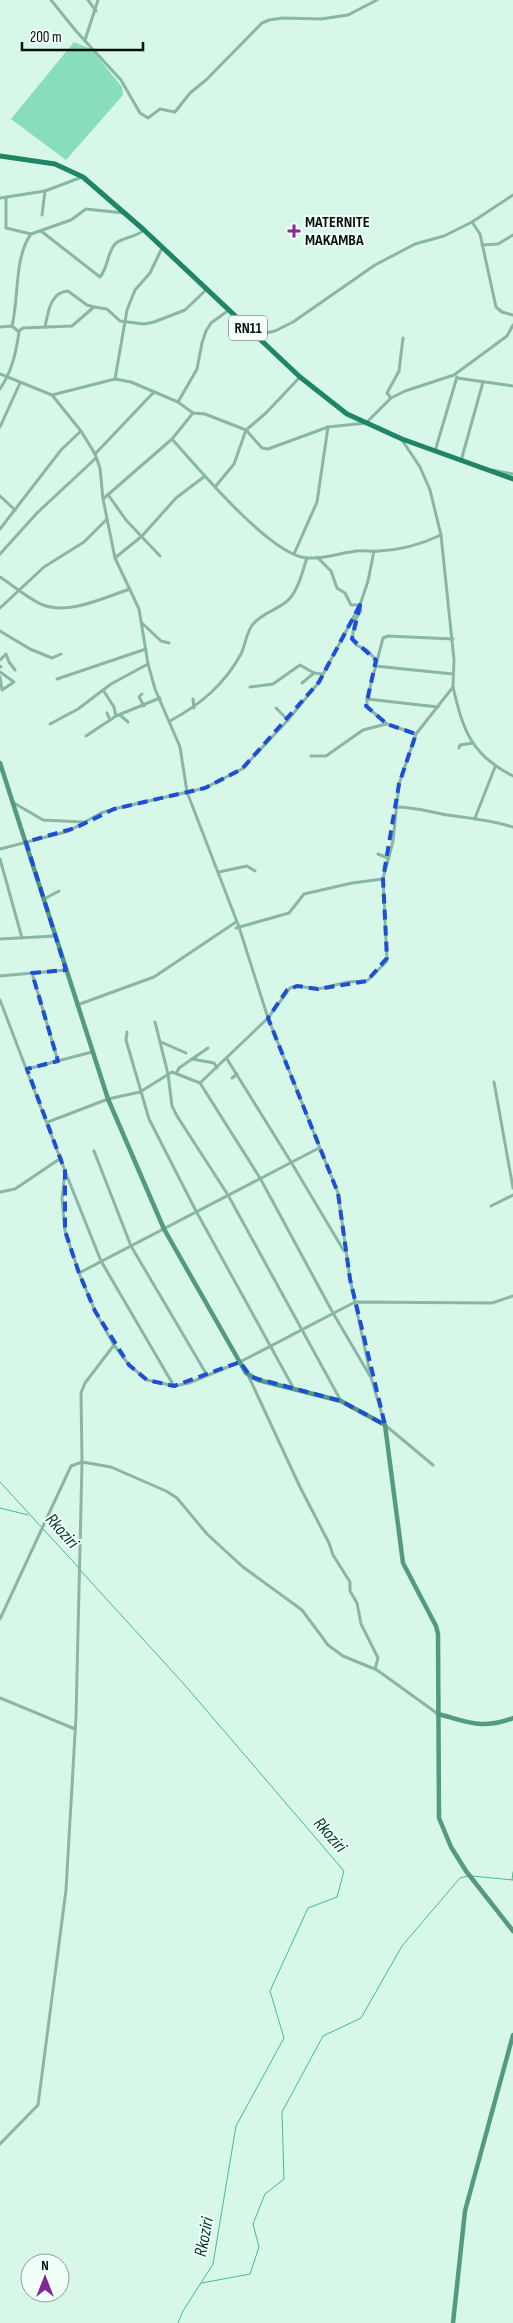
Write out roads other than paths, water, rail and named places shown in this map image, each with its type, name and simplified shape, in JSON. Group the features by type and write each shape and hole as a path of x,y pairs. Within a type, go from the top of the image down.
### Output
{"main road":[{"name":"RN11","path":"0,156 55,164 83,177 144,230 300,377 340,408 366,423 402,439 513,479"}],"street":[{"path":"51,0 121,80 140,113 148,118 160,109 175,112 190,93 206,80 253,30 268,20 348,15 377,0"},
{"path":"88,0 96,12"},
{"path":"85,40 96,12 98,0"},
{"path":"0,198 46,191 83,177"},
{"path":"42,215 46,191"},
{"path":"256,336 293,322 387,258 415,244 444,236 472,222 513,194"},
{"path":"6,197 6,228 31,234 71,220 86,209 124,213"},
{"path":"472,222 480,234 496,307 502,312 513,315"},
{"path":"40,231 100,277 112,249 118,241 136,237 144,230"},
{"path":"12,326 17,299 17,276 31,234"},
{"path":"482,245 498,244 513,235"},
{"path":"115,379 124,320 135,290 150,273 162,247"},
{"path":"45,327 53,298 62,291 68,290 87,305 107,309 118,320 144,324 168,318 185,310 207,289"},
{"path":"19,331 23,328 72,326 94,306"},
{"path":"178,402 197,369 206,330 211,323 229,309"},
{"path":"52,395 115,379 137,384 178,402 193,413 205,414 246,430 265,449 328,427 366,423 391,398 405,391 455,376 502,339 513,325"},
{"path":"0,326 12,326 19,331"},
{"path":"0,389 7,378 15,358 19,331"},
{"path":"391,398 388,393 398,371 404,338"},
{"path":"0,374 52,395 81,431 95,456 101,473 103,500 115,558 130,589 142,623 148,664 180,747 187,792 219,872 268,1018 338,1193 345,1254 371,1377 385,1425 403,1563 437,1629 440,1818 451,1847 466,1871 513,1932"},
{"path":"455,376 513,386"},
{"path":"435,451 455,376"},
{"path":"215,487 234,464 246,430 266,413 300,377"},
{"path":"461,461 483,382"},
{"path":"0,427 20,383"},
{"path":"0,554 154,392"},
{"path":"103,500 172,439 193,413"},
{"path":"294,554 317,502 326,453 328,427"},
{"path":"0,529 61,450 81,431"},
{"path":"172,439 215,487 270,539 294,554 307,558 357,550 374,551 418,544 441,535"},
{"path":"402,439 420,467 430,490 441,535 453,639 453,687 461,722 472,743 484,758 495,767 513,776"},
{"path":"487,471 495,470 513,474"},
{"path":"115,558 142,536 176,498 205,476"},
{"path":"0,496 15,510"},
{"path":"109,496 126,520 160,556"},
{"path":"0,608 44,567 84,542 107,518"},
{"path":"0,849 69,831 83,822 114,809 205,788 242,769 288,720 319,682 360,605 368,581 374,551"},
{"path":"317,557 331,571 336,586 345,593 351,605 360,605"},
{"path":"170,721 194,708 216,690 233,668 253,623 269,611 285,603 293,594 307,558"},
{"path":"0,578 19,592 46,606 75,606 130,589"},
{"path":"360,605 361,611 355,620 352,639 356,645 367,650 376,660"},
{"path":"142,623 161,641 169,643"},
{"path":"0,631 30,649 52,658 61,654"},
{"path":"416,734 386,724 367,707 374,666 383,638 385,636 453,639"},
{"path":"57,679 146,649"},
{"path":"1,663 6,654 9,662 16,670"},
{"path":"50,724 78,709 103,690 148,664"},
{"path":"250,687 273,684 300,665 314,673 322,674"},
{"path":"374,666 453,674"},
{"path":"0,672 14,682 2,690 0,677"},
{"path":"302,682 314,673"},
{"path":"200,1083 268,1018 287,990 293,986 318,989 348,982 367,981 387,961 383,879 393,841 399,784 416,734 453,687"},
{"path":"103,690 118,715 128,722"},
{"path":"142,694 138,697 144,706"},
{"path":"86,736 118,715 160,698"},
{"path":"193,699 194,708"},
{"path":"367,699 438,707"},
{"path":"276,708 288,720"},
{"path":"106,713 110,720"},
{"path":"311,756 326,756 368,728 386,724"},
{"path":"459,748 460,745 472,743"},
{"path":"0,763 76,1005 108,1099 164,1229 248,1375 300,1487 329,1543 333,1555 350,1582 350,1591 358,1606 361,1624 378,1658 375,1668"},
{"path":"475,818 495,767"},
{"path":"14,803 43,820 83,822"},
{"path":"396,806 414,807 513,827"},
{"path":"378,854 388,858"},
{"path":"0,859 22,938"},
{"path":"219,872 247,866 255,871"},
{"path":"238,928 289,913 304,894 352,883 383,879"},
{"path":"44,899 59,891"},
{"path":"76,1005 154,978 236,922"},
{"path":"0,939 55,936"},
{"path":"0,976 66,970"},
{"path":"32,973 58,1061"},
{"path":"0,1000 48,1122 65,1171 102,1261 174,1386"},
{"path":"155,1022 176,1116 228,1195 341,1402"},
{"path":"127,1032 126,1040 149,1119 196,1210 294,1389"},
{"path":"161,1042 186,1053"},
{"path":"177,1072 179,1068 208,1048"},
{"path":"28,1070 92,1052"},
{"path":"192,1059 214,1063 217,1068"},
{"path":"227,1059 345,1254"},
{"path":"48,1122 108,1099 140,1092 168,1074 177,1072 200,1083 260,1178 333,1313 371,1377"},
{"path":"232,1078 237,1074"},
{"path":"494,1082 513,1188"},
{"path":"79,1273 164,1229 196,1210 319,1148"},
{"path":"94,1151 131,1246 207,1375"},
{"path":"0,1192 16,1189 61,1158"},
{"path":"65,1171 62,1199 65,1231 79,1273 114,1345 128,1365 148,1380 174,1386 189,1383 240,1362 355,1302 492,1303 513,1296"},
{"path":"491,1206 513,1196"},
{"path":"0,2144 38,2106 66,1890 75,1729 82,1462 82,1388 114,1345"},
{"path":"248,1375 258,1380 341,1402 385,1425 433,1465"},
{"path":"0,1619 71,1466 82,1462 111,1467 166,1491 177,1498 207,1534 243,1567 302,1610 328,1645 343,1656 375,1668 438,1714 482,1726 513,1718"},
{"path":"0,1698 75,1729"},
{"path":"453,2323 465,2211 513,2035"}],"waterway":[{"name":"Rkoziri","path":"0,1482 79,1568"},
{"path":"0,1508 28,1515"},
{"name":"Rkoziri","path":"81,1571 183,1683 344,1871 337,1897 308,1908 270,1991 284,2038 236,2126 213,2264 183,2311 178,2323"},
{"path":"512,1880 513,1872"},
{"path":"202,2283 250,2274 259,2247 253,2224 265,2194 284,2179 282,2112 323,2036 361,2018 402,1946 460,1878 468,1876"},
{"path":"472,1876 513,1880"}],"place":[{"name":"MATERNITE MAKAMBA","path":"294,231"}]}
